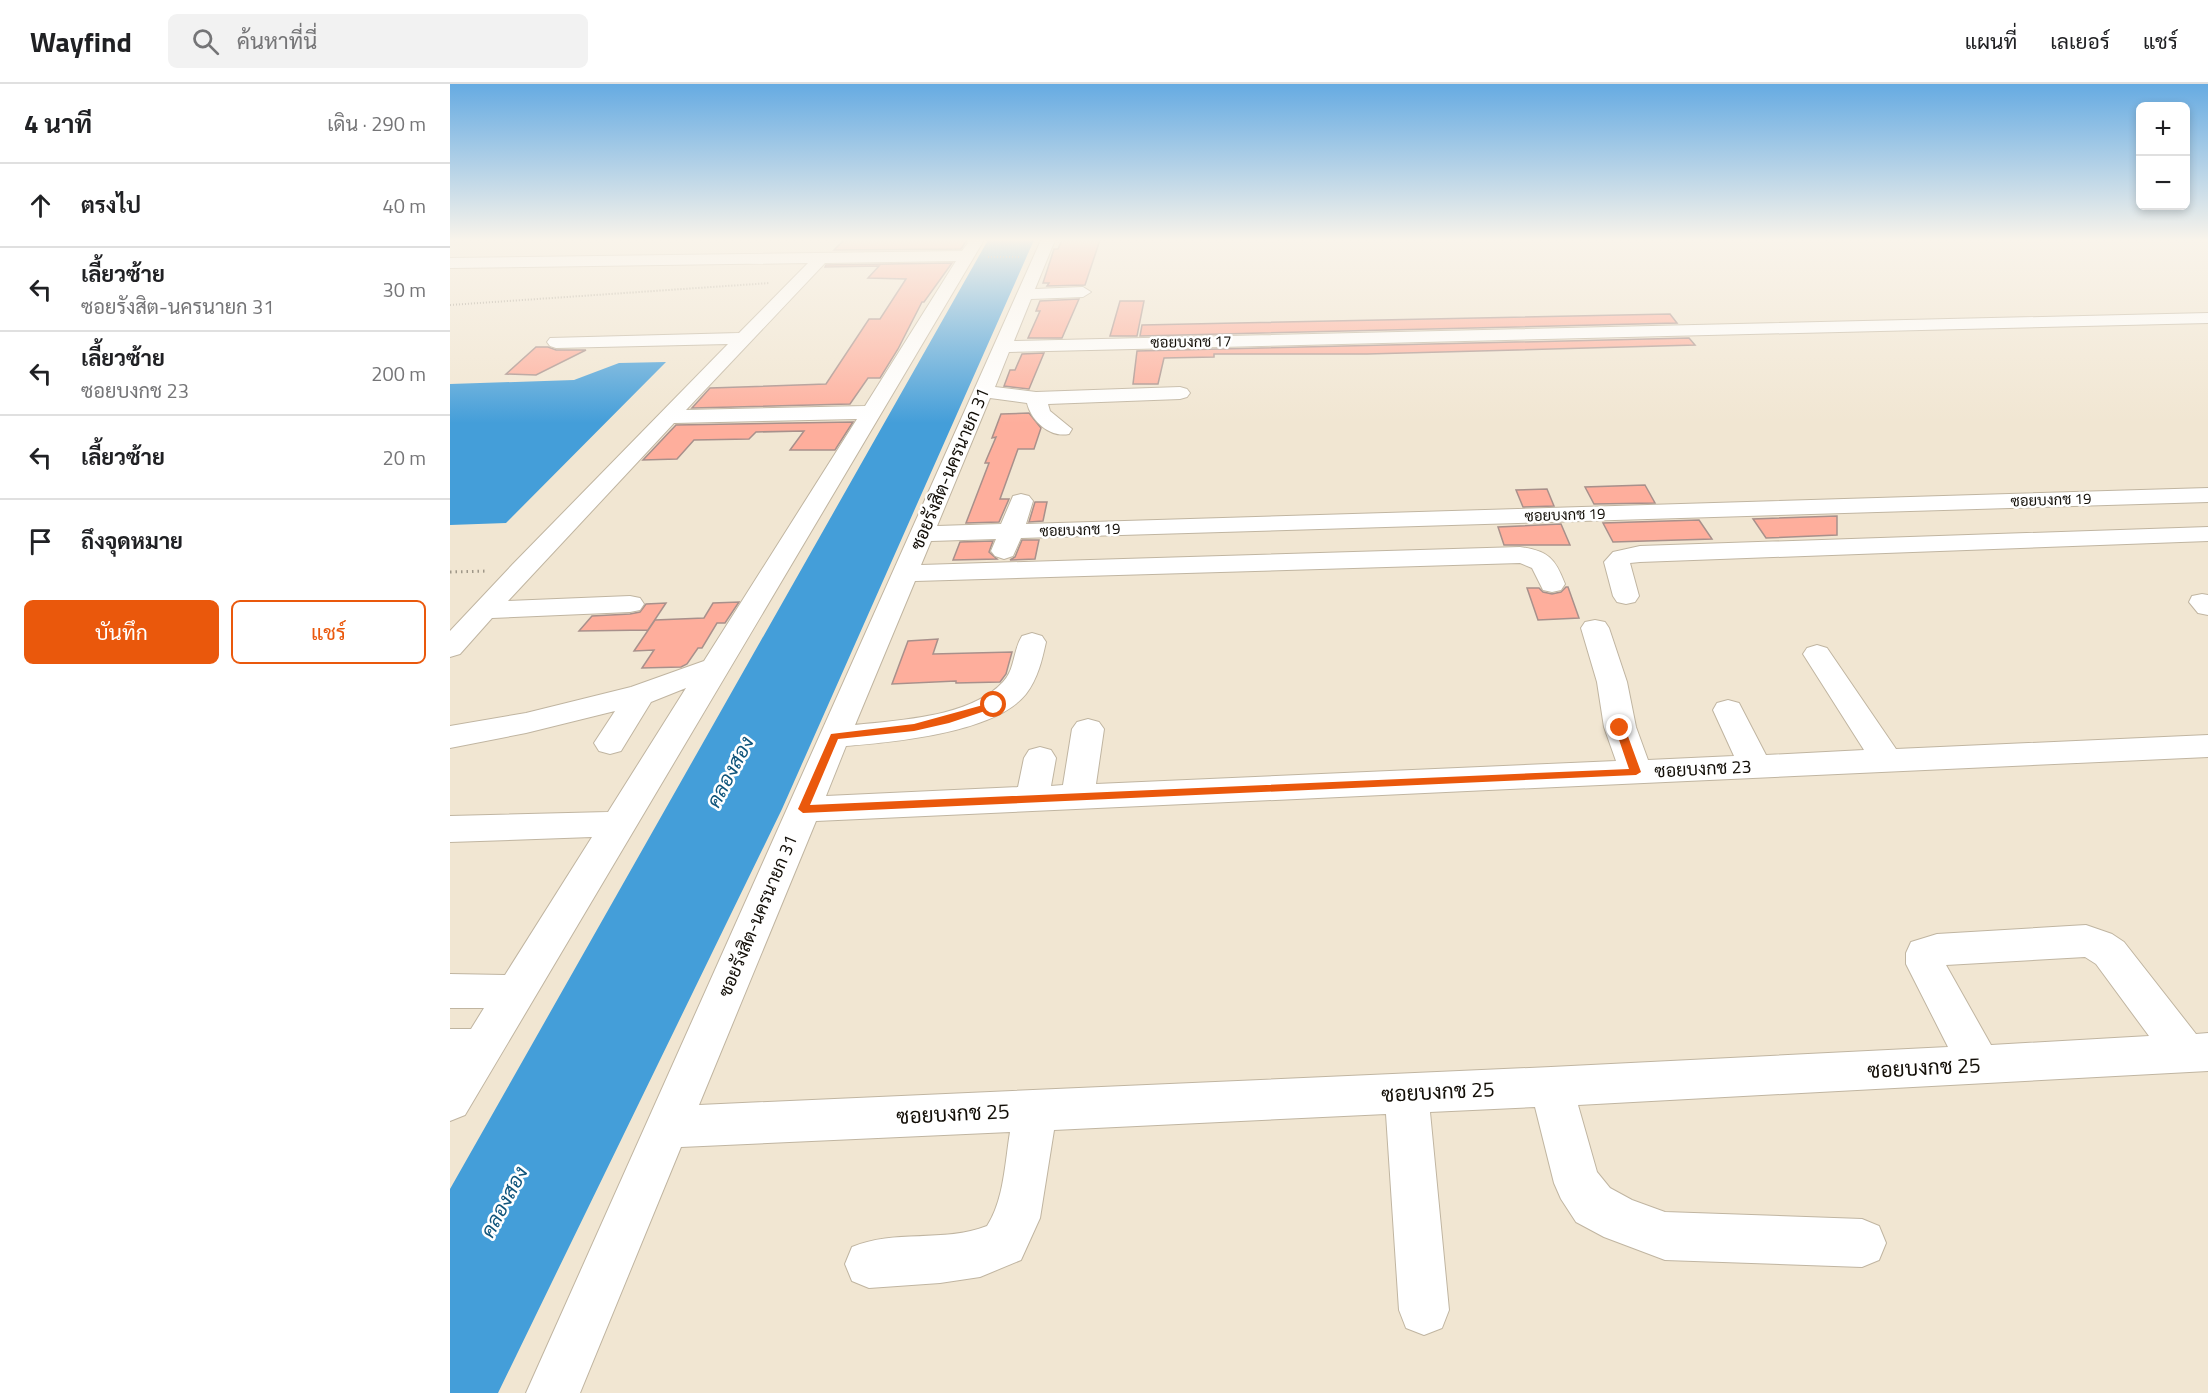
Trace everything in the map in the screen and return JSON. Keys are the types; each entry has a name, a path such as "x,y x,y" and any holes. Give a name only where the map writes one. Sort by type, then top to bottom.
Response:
{"street":[{"path":"450,648 779,301"},
{"path":"451,1098 466,1048 516,992 873,412 945,301"},
{"name":"ซอยรังสิต-นครนายก 31","path":"553,1393 1022,301"},
{"name":"ซอยบงกช 17","path":"1003,347 2208,318"},
{"path":"556,342 743,338"},
{"path":"984,391 1036,398 1098,398 1180,393"},
{"path":"1036,398 1040,414 1061,429"},
{"path":"668,417 873,412"},
{"path":"707,416 729,430"},
{"name":"ซอยบงกช 19","path":"923,534 2208,495"},
{"path":"1000,560 1012,532 1021,501"},
{"path":"1626,596 1617,562 1622,557 1640,554 2208,534"},
{"path":"906,573 1520,555 1537,557 1544,565 1552,584"},
{"path":"484,610 630,604"},
{"path":"1595,628 1612,682 1620,728 1636,772"},
{"path":"835,736 914,728 994,705 1009,694 1020,681 1032,642"},
{"path":"1817,654 1887,761"},
{"path":"450,737 526,723 640,695 715,667"},
{"path":"610,743 640,695"},
{"path":"1728,710 1755,766"},
{"path":"1078,797 1088,729"},
{"name":"ซอยบงกช 23","path":"803,809 2208,746"},
{"path":"1032,799 1040,758"},
{"path":"450,829 619,824"},
{"path":"1980,1065 1925,964 1925,953 1937,950 2086,941 2098,945 2110,953 2197,1053"},
{"path":"450,991 516,992"},
{"name":"ซอยบงกช 25","path":"669,1127 1551,1087 2197,1053"},
{"path":"1551,1087 1577,1183 1593,1205 1621,1220 1665,1236 1862,1243"},
{"path":"1406,1093 1424,1310"},
{"path":"869,1264 982,1254 1003,1244 1016,1223 1035,1110"}],"path":[{"path":"450,305 507,301"}],"water":[{"name":"คลองสอง","path":"953,301 1007,301 782,809 498,1393 450,1393 450,1189"},
{"path":"666,362 506,523 450,525 450,384 574,380 619,363"}],"building":[{"path":"892,301 925,301 922,302 880,378 868,378 850,404 692,408 710,388 826,384 869,319 880,319"},
{"path":"1040,301 1078,301 1062,338 1028,338 1040,311 1036,311"},
{"path":"1120,301 1144,301 1137,336 1110,336"},
{"path":"1670,314 1677,323 1140,336 1142,325"},
{"path":"1689,338 1695,345 1367,354 1214,354 1214,357 1164,358 1158,384 1133,384 1137,351"},
{"path":"536,347 586,350 536,375 506,374"},
{"path":"1044,353 1029,389 1004,386 1010,370 1015,370 1022,354"},
{"path":"1029,413 1041,428 1034,449 1018,449 1000,499 1009,499 999,522 966,523 989,463 985,463 996,437 992,438 1001,414"},
{"path":"853,422 835,450 790,450 804,431 756,432 749,439 694,440 677,459 643,460 676,425"},
{"path":"1645,485 1655,503 1594,504 1585,487"},
{"path":"1547,489 1554,506 1523,507 1516,490"},
{"path":"1035,502 1047,502 1043,521 1029,522"},
{"path":"1837,516 1837,535 1766,538 1753,519"},
{"path":"1699,520 1712,539 1613,542 1603,523"},
{"path":"1561,524 1570,545 1504,545 1498,527"},
{"path":"1022,540 1039,540 1035,559 1010,560 1015,557"},
{"path":"993,541 989,552 997,559 953,560 960,542"},
{"path":"1568,587 1579,618 1538,620 1527,588 1539,588 1543,592 1552,594 1561,592"},
{"path":"739,602 725,623 717,623 702,648 698,648 687,664 681,667 642,668 654,650 634,651 655,620 704,618 713,603"},
{"path":"666,603 648,630 579,631 592,616 630,614 640,612 646,604"},
{"path":"938,639 933,654 1012,652 1006,674 1000,682 956,683 956,681 892,684 908,641"}],"route":[{"path":"994,705 914,728 835,736 803,809 1636,772 1620,728"}]}
